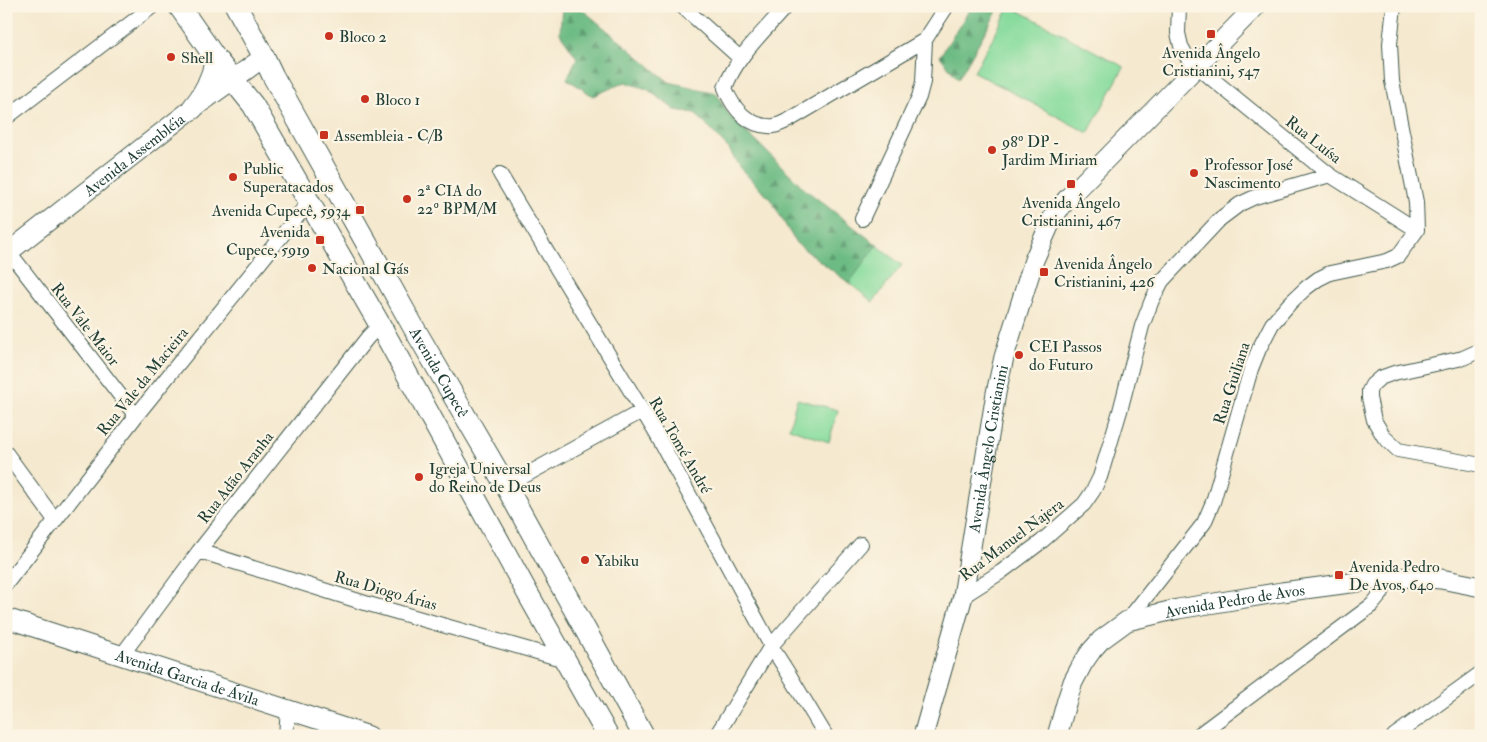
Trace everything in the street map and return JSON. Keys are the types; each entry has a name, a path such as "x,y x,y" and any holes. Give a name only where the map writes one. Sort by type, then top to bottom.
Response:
{"main road":[{"name":"Avenida Cupecê","path":"179,6 216,59 253,105 380,325 608,736"},
{"name":"Avenida Cupecê","path":"236,6 388,282 506,486 644,736"},
{"path":"192,109 206,91 216,59"}],"street":[{"path":"6,118 153,6"},
{"path":"682,6 740,58"},
{"path":"786,6 740,58 725,88 730,102 739,113 751,121 764,125 775,126 789,120 925,40 947,6"},
{"name":"Rua Luísa","path":"1179,6 1178,34 1186,57 1330,175 1417,230"},
{"name":"Avenida Ângelo Cristianini","path":"923,736 963,596 1002,366 1034,260 1053,217 1067,199 1256,6"},
{"path":"1394,6 1390,44 1392,81 1416,202 1417,230"},
{"path":"862,219 919,97 923,82 925,40"},
{"name":"Avenida Assembléia","path":"8,253 192,109 264,57"},
{"name":"Rua Tomé André","path":"500,174 642,410 771,646 826,736"},
{"name":"Rua Manuel Najera","path":"963,596 1001,572 1041,542 1084,504 1093,491 1100,477 1120,411 1142,326 1162,281 1220,219 1240,204 1255,197 1330,175"},
{"name":"Rua Vale da Macieira","path":"6,584 136,416 309,202"},
{"name":"Rua Guiliana","path":"1127,621 1204,523 1213,502 1258,350 1272,324 1290,303 1318,279 1330,274 1387,261 1398,256 1417,230"},
{"name":"Rua Vale Maior","path":"8,253 136,416"},
{"name":"Rua Adão Aranha","path":"122,655 199,551 368,337 380,325"},
{"path":"1481,350 1463,358 1394,373 1380,378 1372,385 1369,391 1374,420 1384,437 1398,450 1481,464"},
{"path":"506,486 642,410"},
{"path":"6,453 55,520"},
{"path":"716,736 771,646 861,544"},
{"name":"Rua Diogo Árias","path":"199,551 365,603 565,660"},
{"name":"Avenida Pedro de Avos","path":"1057,736 1073,682 1083,663 1101,640 1127,621 1178,609 1282,592 1388,578 1418,577 1441,579 1481,587"},
{"path":"1198,736 1372,605 1381,594 1388,578"},
{"name":"Avenida Garcia de Ávila","path":"6,618 369,736"},
{"path":"1394,736 1481,673"},
{"path":"286,736 288,709"}],"green space":[{"path":"562,6 578,6 669,82 716,93 729,115 806,190 877,245 849,283 796,243 771,200 739,167 729,149 695,113 675,110 647,89 625,82 593,96 567,79 577,58 560,33"},
{"path":"972,6 1000,6 958,79 940,56"},
{"path":"1010,6 1124,67 1088,133 974,72"},
{"path":"877,245 902,265 873,302 849,283"},
{"path":"797,399 838,410 829,442 789,428"}],"place":[{"name":"Avenida Ângelo Cristianini, 547","path":"1211,34"},
{"name":"Bloco 2","path":"329,36"},
{"name":"Shell","path":"171,57"},
{"name":"Bloco 1","path":"365,99"},
{"name":"Assembleia - C/B","path":"324,135"},
{"name":"98º DP - Jardim Miriam","path":"992,150"},
{"name":"Professor José Nascimento","path":"1194,173"},
{"name":"Public Superatacados","path":"233,177"},
{"name":"Avenida Ângelo Cristianini, 467","path":"1071,184"},
{"name":"2ª CIA do 22º BPM/M","path":"407,199"},
{"name":"Avenida Cupecê, 5934","path":"360,210"},
{"name":"Avenida Cupece, 5919","path":"320,240"},
{"name":"Nacional Gás","path":"312,268"},
{"name":"Avenida Ângelo Cristianini, 426","path":"1044,272"},
{"name":"CEI Passos do Futuro","path":"1019,355"},
{"name":"Igreja Universal do Reino de Deus","path":"419,477"},
{"name":"Yabiku","path":"585,560"},
{"name":"Avenida Pedro De Avos, 640","path":"1339,575"}]}
